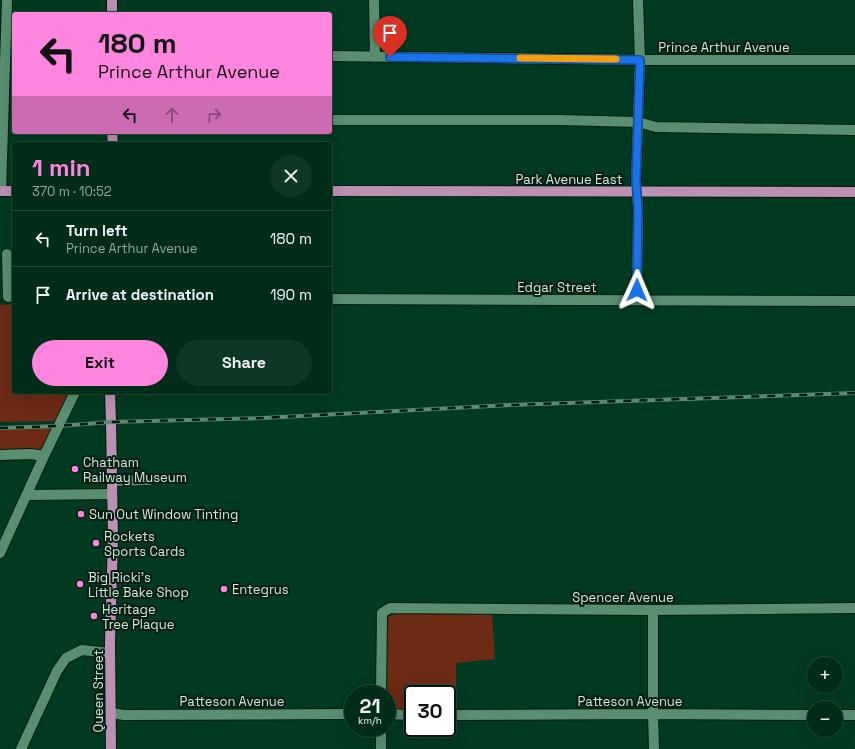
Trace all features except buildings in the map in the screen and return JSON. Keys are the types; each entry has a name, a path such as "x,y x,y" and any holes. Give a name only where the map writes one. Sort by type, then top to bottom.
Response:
{"main road":[{"path":"112,0 112,12"},
{"path":"1,191 12,193"},
{"name":"Park Avenue East","path":"332,191 855,192"},
{"name":"Queen Street","path":"110,394 113,538 110,652 111,749"}],"street":[{"path":"1,191 7,0"},
{"path":"374,0 374,57"},
{"path":"636,300 638,209 636,180 640,60 638,0"},
{"name":"Prince Arthur Avenue","path":"332,56 640,60 855,60"},
{"path":"332,120 559,120 638,122 656,127 855,130"},
{"path":"7,254 7,297"},
{"name":"Edgar Street","path":"332,299 855,301"},
{"path":"0,553 74,394"},
{"path":"0,455 31,454 44,456"},
{"path":"112,481 149,480"},
{"path":"27,495 112,494"},
{"name":"Spencer Avenue","path":"381,685 382,613 390,608 653,610 855,608"},
{"path":"653,610 654,749"},
{"path":"21,749 58,671 66,658 82,650 110,652"},
{"name":"Patteson Avenue","path":"111,713 344,714"},
{"name":"Patteson Avenue","path":"456,715 807,715"},
{"path":"843,715 855,715"},
{"path":"381,737 381,749"}],"shaded area":[{"path":"12,304 12,394 67,394 55,421 0,422 0,305"},
{"path":"52,428 42,448 37,453 0,456 0,430"},
{"path":"394,614 492,614 495,659 456,663 456,685 404,685 404,709 396,709 396,685 386,685 385,622 388,617"}],"railway":[{"path":"0,428 111,422 263,418 510,405 855,393"}],"slow traffic":[{"path":"520,58 616,59"}],"place":[{"name":"Chatham Railway Museum","path":"75,469"},
{"name":"Sun Out Window Tinting","path":"81,514"},
{"name":"Rockets Sports Cards","path":"96,543"},
{"name":"Big Ricki's Little Bake Shop","path":"80,584"},
{"name":"Entegrus","path":"224,589"},
{"name":"Heritage Tree Plaque","path":"94,616"}],"route":[{"path":"390,57 640,60 636,180 638,209 637,290"}]}
